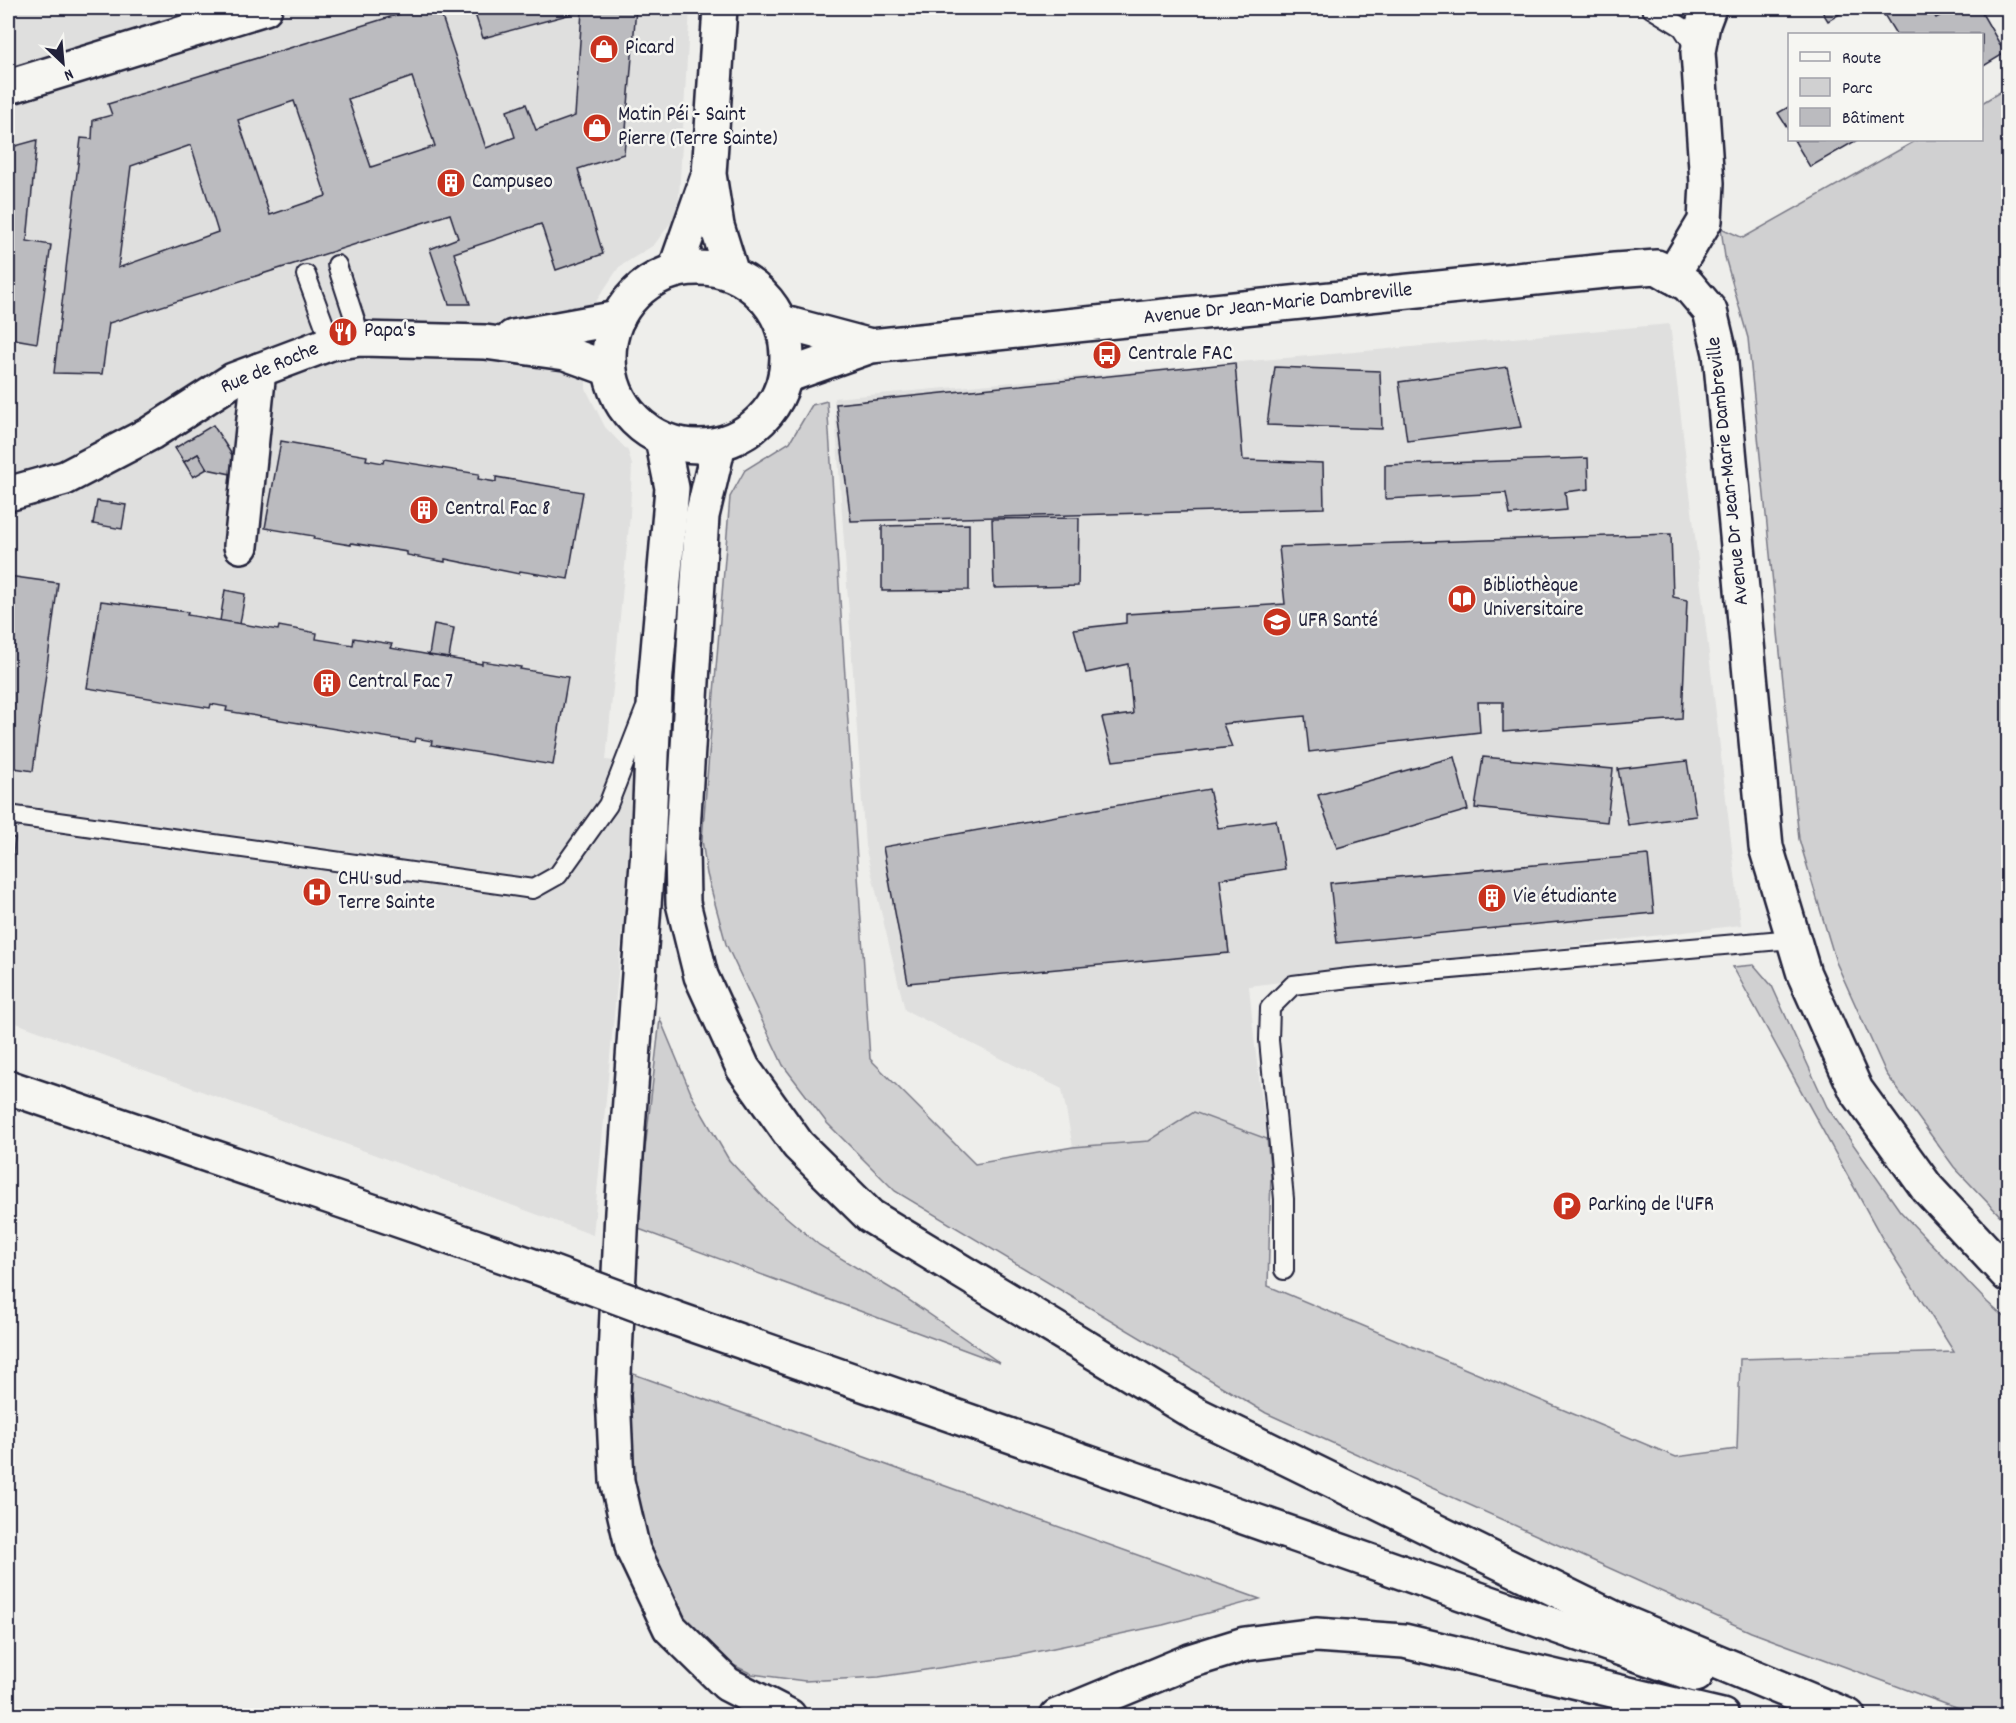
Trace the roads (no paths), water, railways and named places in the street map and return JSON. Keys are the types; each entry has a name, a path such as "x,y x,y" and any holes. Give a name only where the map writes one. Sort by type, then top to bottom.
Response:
{"main road":[{"path":"8,87 261,8"},
{"path":"720,8 709,174 717,226 732,274"},
{"path":"1672,276 1705,221 1707,183 1698,52 1703,24 1709,8"},
{"path":"675,270 709,174"},
{"name":"Avenue Dr Jean-Marie Dambreville","path":"786,376 871,346 1615,270 1657,267 1688,285 1710,311 1720,353 1766,847 1804,974 1856,1090 1927,1188 2008,1275"},
{"path":"704,268 732,274 752,285 769,302 781,322 787,349 786,376 777,399 762,419 742,435 719,444 681,445 662,439 637,423 618,398 609,369 609,342 618,318 632,296 652,280 675,270 704,268"},
{"name":"Rue de Roche","path":"485,342 618,318"},
{"name":"Avenue Dr Jean-Marie Dambreville","path":"781,322 871,346"},
{"name":"Rue de Roche","path":"8,494 65,478 151,433 233,380 346,341 485,342 565,353 609,369"},
{"path":"241,546 259,370"},
{"path":"662,439 672,488 655,685 648,849 622,1212 613,1395 617,1481 633,1550 670,1628 727,1684 789,1716"},
{"path":"719,444 702,516 682,847 683,903 701,976 743,1068 798,1145 870,1216 1196,1414 1620,1621 1848,1716"},
{"path":"8,1087 542,1269 674,1318 1814,1716"},
{"path":"1057,1716 1190,1661 1245,1644 1316,1635 1404,1641 1722,1716"}],"lane":[{"path":"1651,8 1682,27 1698,52"},
{"path":"337,266 346,341"},
{"path":"306,275 346,341"},
{"path":"8,815 533,889 558,875 608,805 655,685"},
{"path":"1284,1270 1284,1199 1269,1040 1270,1008 1293,985 1349,978 1793,939"}],"place":[{"name":"Picard","path":"604,49"},
{"name":"Matin Péi - Saint Pierre (Terre Sainte)","path":"597,128"},
{"name":"Campuseo","path":"451,183"},
{"name":"Papa's","path":"343,332"},
{"name":"Centrale FAC","path":"1107,355"},
{"name":"Central Fac 8","path":"424,510"},
{"name":"Bibliothèque Universitaire","path":"1462,599"},
{"name":"UFR Santé","path":"1277,622"},
{"name":"Central Fac 7","path":"327,683"},
{"name":"CHU sud Terre Sainte","path":"317,892"},
{"name":"Vie étudiante","path":"1492,898"},
{"name":"Parking de l'UFR","path":"1567,1206"}]}
